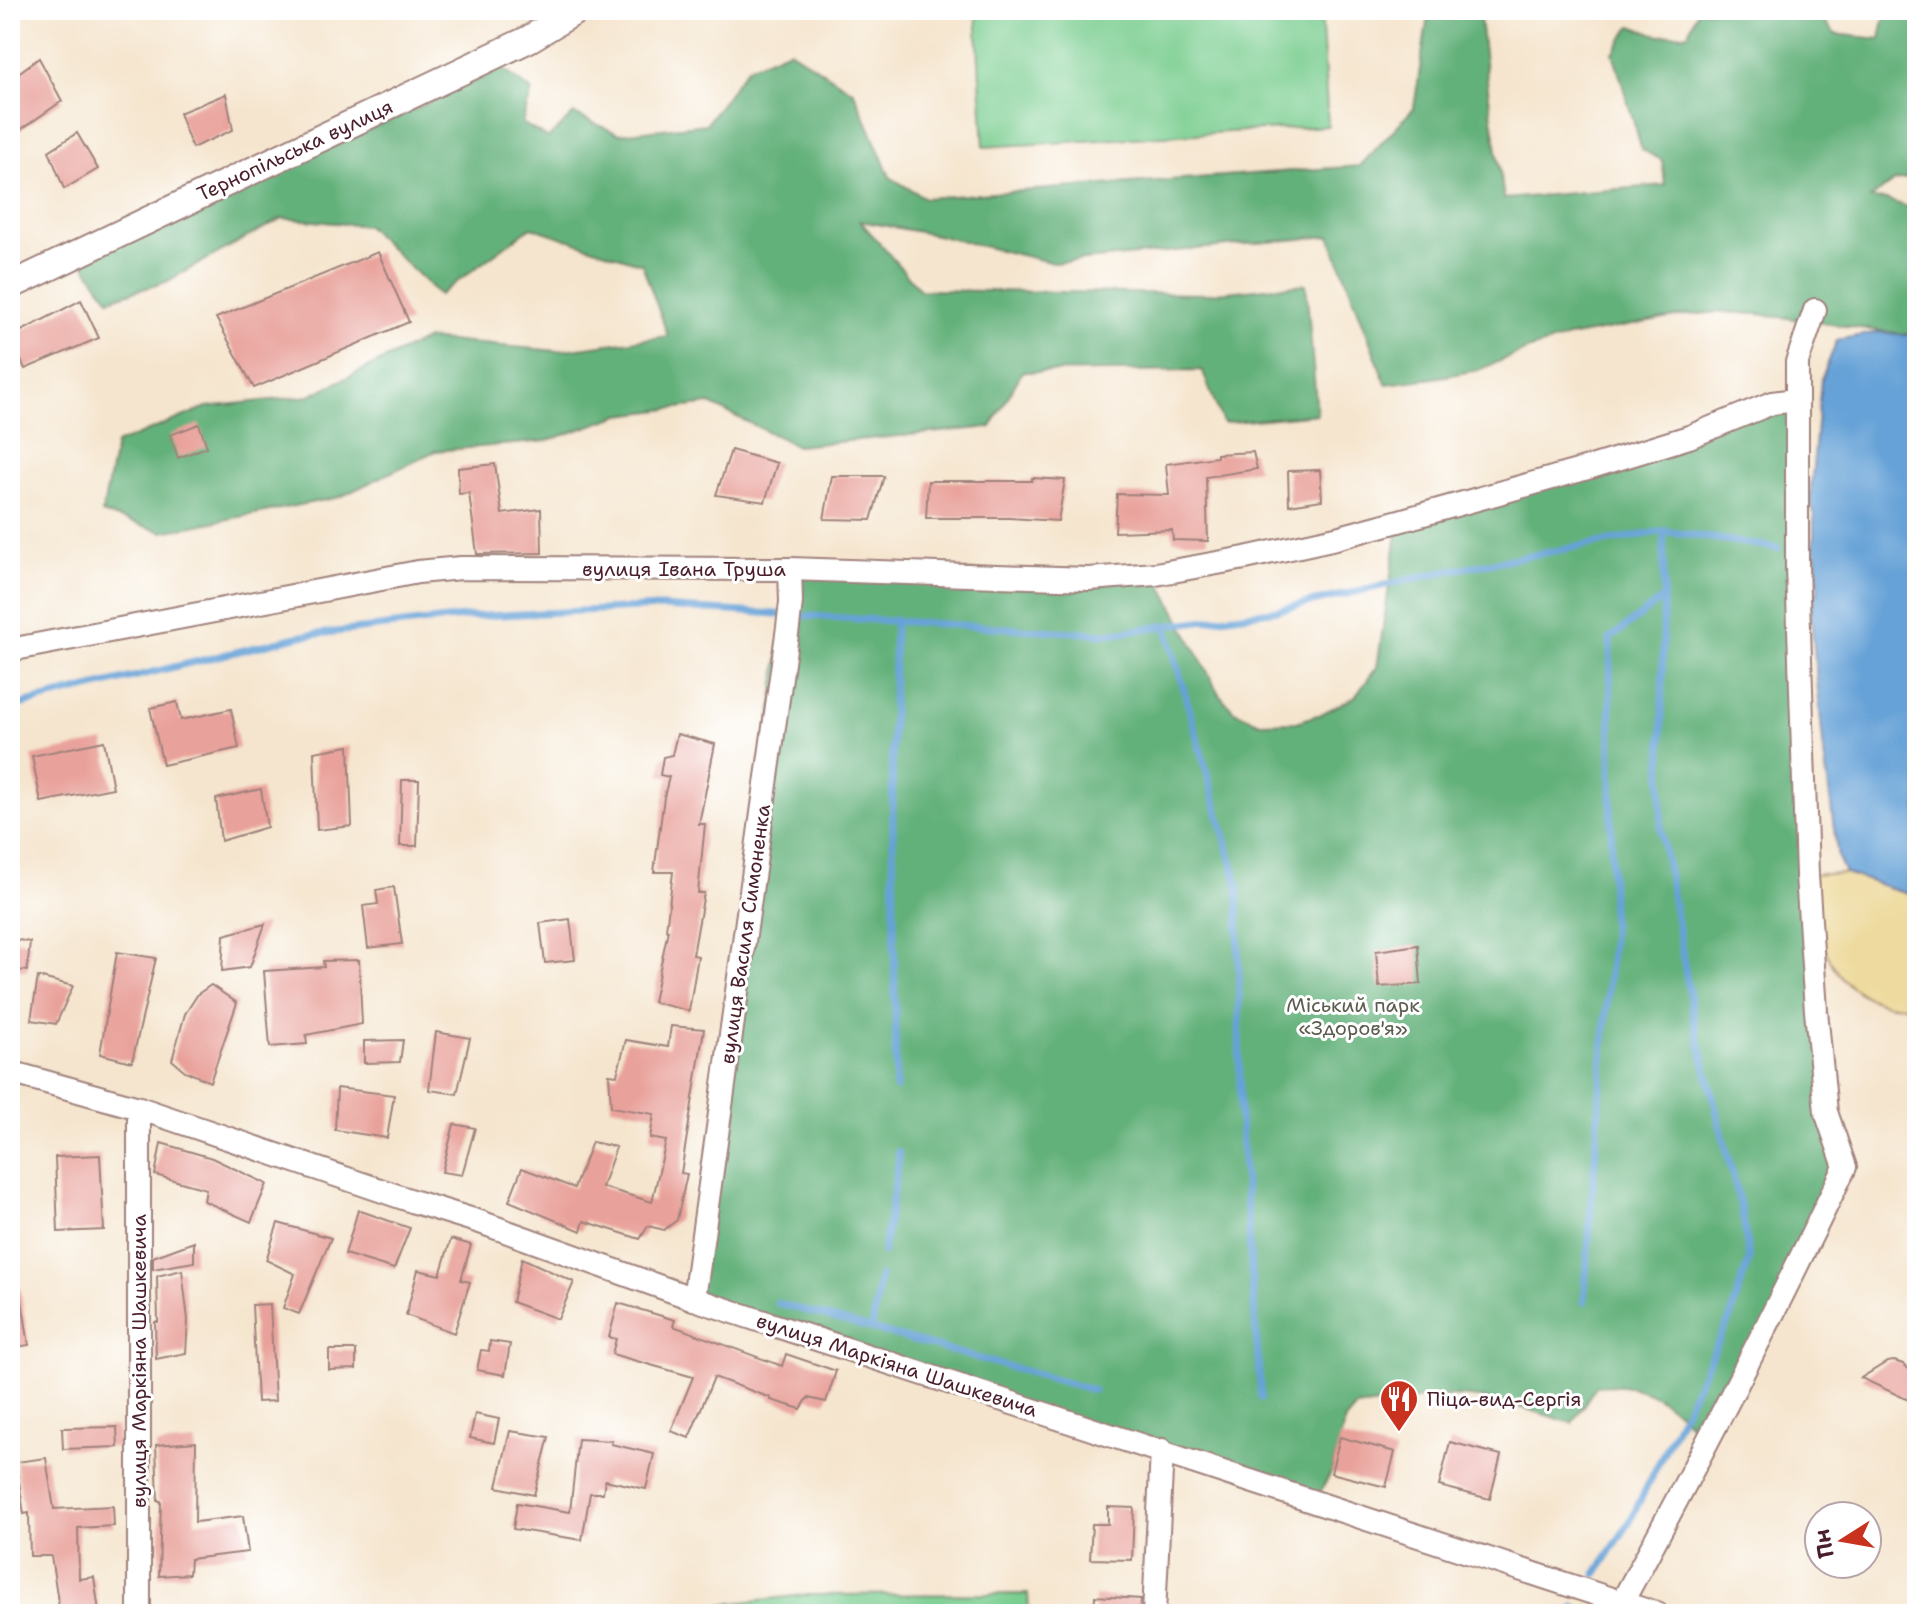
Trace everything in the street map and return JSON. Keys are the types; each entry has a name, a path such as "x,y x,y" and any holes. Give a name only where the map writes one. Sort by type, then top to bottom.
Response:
{"street":[{"name":"Тернопільська вулиця","path":"10,286 529,39 577,10"},
{"path":"1622,1602 1770,1323 1845,1167 1826,1112 1807,875 1797,566 1796,400 1797,362 1815,310"},
{"name":"вулиця Івана Труша","path":"10,650 418,572 461,568 790,569 1089,579 1156,574 1275,552 1360,531 1588,468 1689,437 1772,403 1796,400"},
{"name":"вулиця Василя Симоненка","path":"694,1299 788,627 790,569"},
{"name":"вулиця Маркіяна Шашкевича","path":"10,1072 139,1108 480,1222 694,1299 1657,1614"},
{"name":"вулиця Маркіяна Шашкевича","path":"139,1108 139,1614"},
{"path":"1154,1614 1162,1450"}],"green space":[{"path":"976,10 1321,10 1328,126 984,147"},
{"path":"1429,10 1479,10 1504,199 1665,185 1662,160 1642,150 1613,53 1631,26 1658,35 1688,34 1698,10 1819,10 1822,19 1835,34 1880,39 1886,10 1917,10 1917,177 1894,181 1870,199 1887,200 1917,210 1917,336 1758,314 1722,312 1686,315 1568,337 1478,370 1386,384 1330,236 1054,263 860,221 920,290 1206,294 1306,284 1317,414 1223,423 1202,370 1022,372 991,427 797,446 710,404 620,415 547,441 435,451 340,497 163,532 102,513 116,444 207,407 309,396 427,339 557,351 668,336 642,264 531,227 439,295 367,226 282,218 166,282 109,299 81,260 503,69 532,91 522,123 548,138 574,114 619,134 706,124 747,68 789,50 854,92 890,177 925,198 1360,166 1414,108"},
{"name":"Міський парк «Здоров'я»","path":"1796,400 1809,899 1845,1167 1708,1443 1660,1399 1632,1387 1615,1385 1596,1386 1572,1423 1471,1397 1431,1397 1356,1407 1345,1420 1331,1473 1315,1501 694,1299 790,569 1156,574 1219,694 1234,711 1260,723 1296,722 1355,697 1377,667 1399,521"},
{"path":"1028,1594 1029,1614 639,1614 804,1595"}],"sand":[{"path":"1845,873 1917,897 1917,1003 1893,1005 1869,998 1840,976 1831,962 1818,928 1807,875"}],"water":[{"path":"1879,332 1917,336 1917,897 1845,873 1838,858 1824,754 1809,596 1818,592 1816,557 1807,553 1807,547 1814,545 1814,514 1810,499 1821,381 1837,340"}],"building":[{"path":"39,58 62,101 10,137 10,79"},
{"path":"226,94 233,130 192,148 179,113"},
{"path":"77,133 98,169 64,189 49,151"},
{"path":"378,252 409,322 254,388 216,318"},
{"path":"81,300 99,338 25,369 10,337"},
{"path":"199,424 207,447 178,458 170,435"},
{"path":"731,450 777,463 765,502 716,495"},
{"path":"1253,452 1257,469 1206,477 1208,541 1173,540 1172,530 1115,532 1117,494 1169,495 1166,464 1217,457 1217,454"},
{"path":"495,464 502,514 541,509 542,553 477,554 469,493 459,494 458,468"},
{"path":"1320,470 1322,500 1289,505 1288,471"},
{"path":"832,476 884,476 871,520 824,519"},
{"path":"1032,478 1065,480 1058,521 926,518 928,481 1032,481"},
{"path":"177,702 181,720 231,709 239,748 163,765 150,708"},
{"path":"677,734 715,744 699,824 705,824 698,893 704,893 693,955 698,956 689,1011 653,1002 668,930 673,872 654,872 669,777 660,775 663,757 672,755"},
{"path":"104,741 113,788 41,802 32,756"},
{"path":"349,746 352,826 317,830 314,752"},
{"path":"402,780 419,780 417,846 400,846"},
{"path":"261,789 267,827 221,841 216,799"},
{"path":"394,887 402,944 368,948 363,906 378,904 376,890"},
{"path":"570,919 575,960 545,963 540,923"},
{"path":"265,924 250,967 222,971 224,935"},
{"path":"13,939 30,942 27,971 10,969"},
{"path":"1418,945 1421,984 1379,987 1376,951"},
{"path":"117,952 156,958 132,1062 100,1054"},
{"path":"359,960 362,1024 306,1035 307,1044 270,1047 264,971 324,967 323,961"},
{"path":"38,977 73,986 56,1024 31,1020"},
{"path":"211,985 237,1003 210,1082 185,1071 172,1060 185,1014 198,994"},
{"path":"671,1026 704,1029 681,1173 687,1174 677,1220 664,1230 648,1226 640,1239 584,1221 581,1231 509,1201 522,1168 574,1188 592,1142 616,1147 602,1187 652,1202 666,1141 650,1138 654,1114 611,1107 609,1074 617,1075 626,1040 668,1047"},
{"path":"436,1032 470,1038 457,1094 429,1090"},
{"path":"403,1040 400,1062 364,1063 364,1041"},
{"path":"337,1088 394,1095 387,1138 335,1130"},
{"path":"454,1124 475,1128 462,1175 442,1172"},
{"path":"161,1143 212,1158 267,1184 251,1222 204,1201 206,1189 155,1175"},
{"path":"100,1155 104,1230 58,1232 55,1157"},
{"path":"358,1210 410,1228 394,1269 345,1254"},
{"path":"278,1223 331,1238 299,1314 283,1308 295,1274 266,1260"},
{"path":"451,1239 471,1245 461,1280 470,1282 454,1333 406,1315 418,1270 440,1275"},
{"path":"194,1242 194,1262 153,1269 153,1257"},
{"path":"522,1258 574,1282 558,1319 512,1302"},
{"path":"182,1270 188,1320 186,1353 156,1359 157,1276"},
{"path":"10,1288 20,1288 29,1345 10,1348"},
{"path":"618,1303 675,1320 673,1326 782,1366 786,1354 836,1371 826,1402 808,1398 801,1409 714,1377 689,1438 671,1431 693,1377 612,1354 616,1339 609,1337"},
{"path":"270,1304 275,1401 257,1402 252,1305"},
{"path":"490,1341 510,1344 505,1375 477,1370 481,1350 489,1351"},
{"path":"329,1350 356,1350 356,1369 329,1370"},
{"path":"1894,1361 1910,1370 1915,1403 1861,1378"},
{"path":"475,1414 499,1419 494,1443 470,1438"},
{"path":"117,1427 118,1447 63,1449 62,1428"},
{"path":"510,1431 549,1437 534,1495 497,1487"},
{"path":"1340,1437 1395,1452 1386,1487 1331,1473"},
{"path":"578,1439 612,1441 611,1444 654,1454 646,1489 605,1480 603,1493 590,1493 582,1540 513,1529 517,1503 570,1512"},
{"path":"196,1442 195,1522 243,1516 248,1552 190,1559 189,1574 159,1576 161,1501 158,1501 156,1445"},
{"path":"1450,1442 1501,1455 1490,1499 1439,1486"},
{"path":"46,1458 54,1509 113,1506 114,1526 78,1528 79,1579 94,1577 99,1611 60,1614 51,1556 30,1556 29,1513 24,1514 16,1462"},
{"path":"1108,1507 1134,1508 1132,1560 1090,1559 1092,1524 1108,1524"},
{"path":"1095,1596 1141,1599 1140,1614 1094,1614"}],"waterway":[{"path":"10,707 301,636 463,617 661,607 1107,634 1278,610 1446,571 1664,531 1778,548"},
{"path":"1596,1574 1629,1523 1730,1318 1749,1259 1742,1212 1694,1021 1661,830 1664,531"},
{"path":"1584,1302 1612,936 1610,639 1663,598"},
{"path":"895,620 892,751 896,1088"},
{"path":"1166,626 1238,884 1240,1118 1261,1398"},
{"path":"883,1253 898,1152"},
{"path":"872,1328 880,1276"},
{"path":"777,1303 1093,1390"},
{"path":"1573,1614 1575,1607"}],"place":[{"name":"Піца-вид-Сергія","path":"1399,1433"}]}
